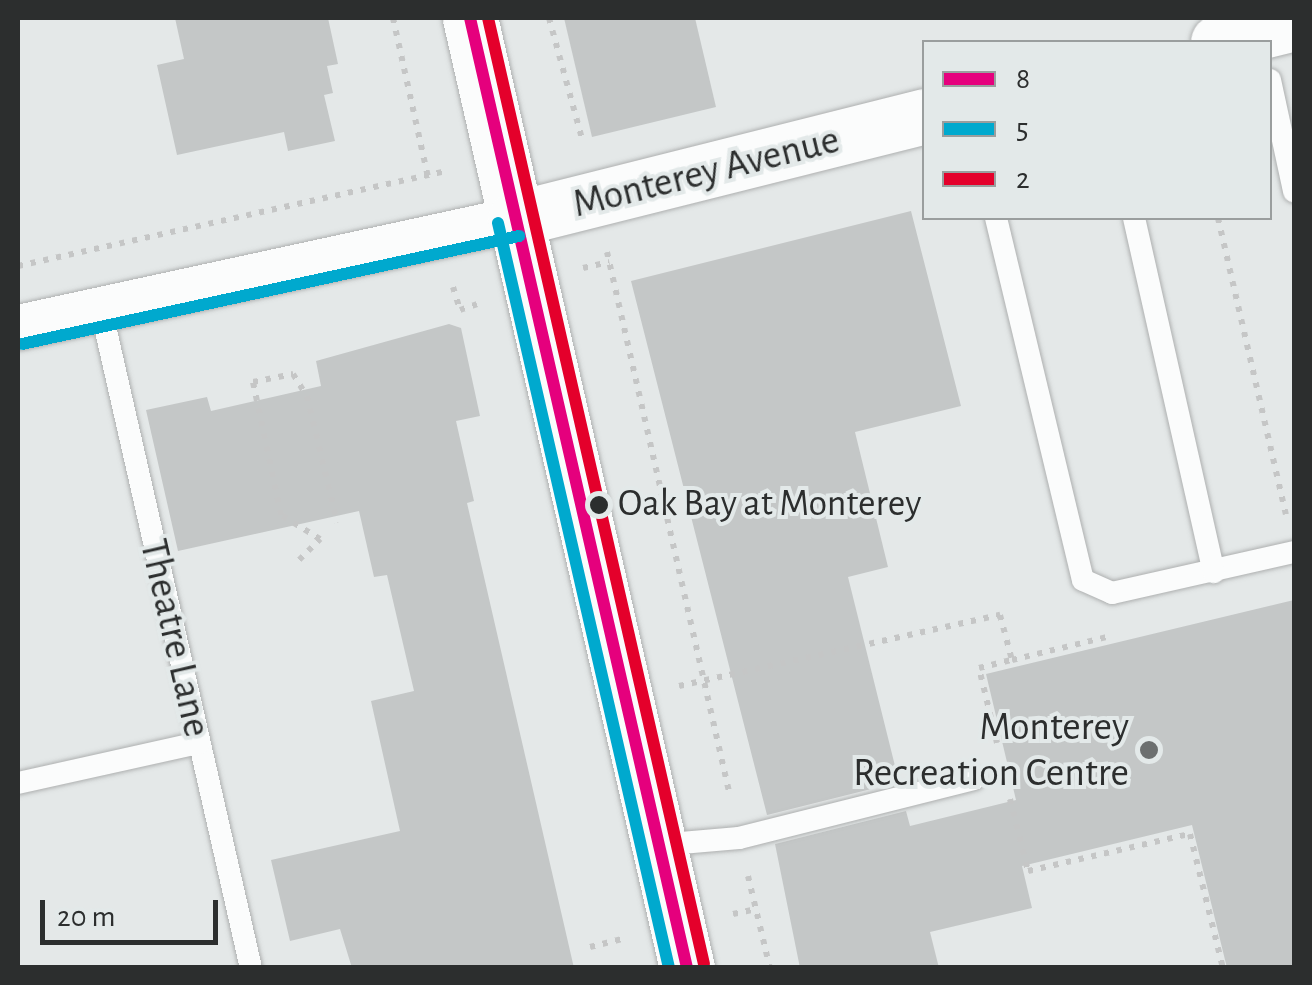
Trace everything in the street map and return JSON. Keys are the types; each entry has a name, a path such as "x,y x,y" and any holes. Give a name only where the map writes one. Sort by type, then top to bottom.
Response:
{"main road":[{"path":"470,18 687,968"},
{"name":"Monterey Avenue","path":"514,219 596,202 922,117"}],"street":[{"name":"Monterey Avenue","path":"18,327 514,219"}],"lane":[{"path":"1272,96 1294,191"},
{"path":"996,220 1082,580 1112,594 1294,553"},
{"path":"1134,220 1214,572"},
{"name":"Theatre Lane","path":"100,309 251,968"},
{"path":"18,783 198,743"},
{"path":"658,845 739,838 974,779"}],"path":[{"path":"393,18 428,177"},
{"path":"549,18 582,138 770,968"},
{"path":"18,266 428,177 501,152 582,138"},
{"path":"1218,220 1294,553"},
{"path":"299,560 320,539 281,515 253,382 294,374 307,396 336,522"},
{"path":"623,691 704,684 1000,615 1012,660"},
{"path":"1001,760 979,668 1125,633"},
{"path":"1006,779 1028,872 1190,834 1223,968"}],"building":[{"path":"175,18 328,18 338,64 327,66 333,93 324,95 335,141 288,151 284,132 177,155 157,65 184,59"},
{"path":"564,18 695,18 716,107 592,137"},
{"path":"911,211 961,406 855,432 888,567 848,577 899,782 767,815 631,281"},
{"path":"449,324 461,328 480,416 456,421 474,501 467,503 574,968 352,968 340,929 290,941 271,860 400,831 371,701 414,691 387,575 374,577 359,511 178,551 146,410 207,397 211,411 321,386 316,361"},
{"name":"Monterey Recreation Centre","path":"1294,600 1294,968 1227,968 1192,825 1022,866 1032,908 930,932 939,968 800,968 775,844 906,811 910,826 1016,800 986,674"}],"transit line":[{"name":"8","path":"470,18 687,968"},
{"name":"2","path":"488,18 704,964"},
{"name":"5","path":"498,223 669,968"},
{"name":"5","path":"22,344 519,236"}],"place":[{"name":"Oak Bay at Monterey","path":"599,505"},
{"name":"Monterey Recreation Centre","path":"1149,750"}]}
